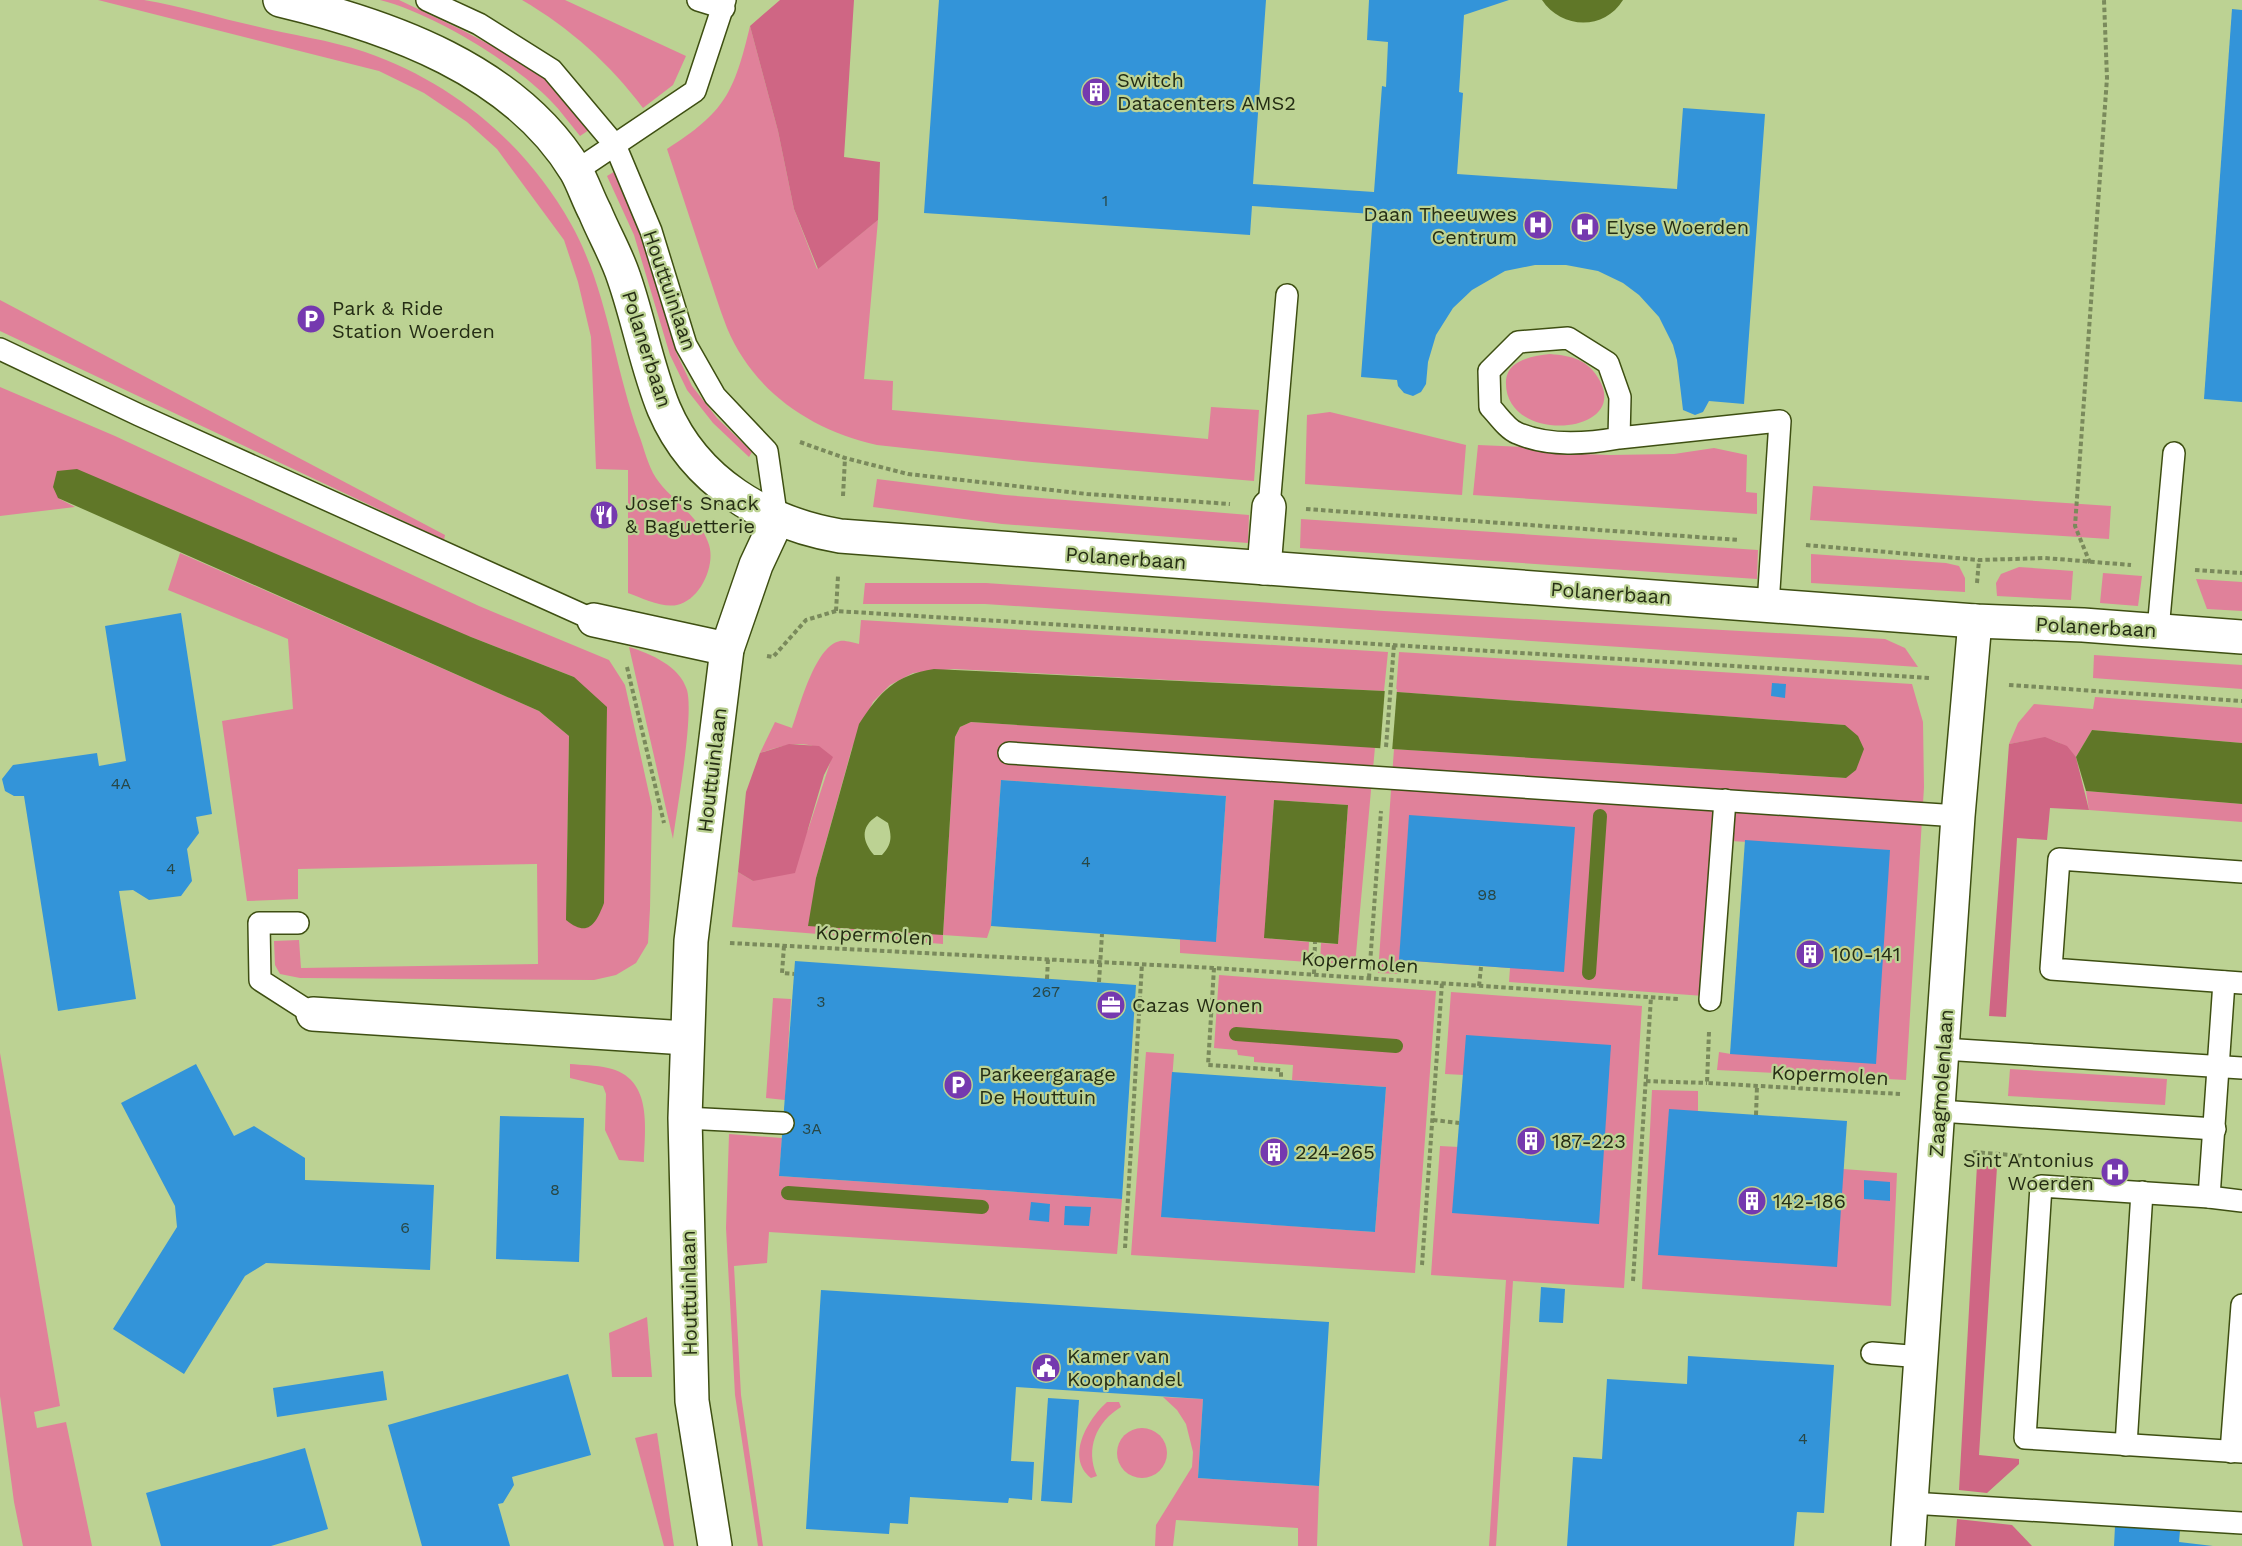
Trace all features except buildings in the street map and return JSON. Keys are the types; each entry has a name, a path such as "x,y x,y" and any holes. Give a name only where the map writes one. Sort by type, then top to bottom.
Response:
{"street":[{"name":"Polanerbaan","path":"280,0 377,27 466,68 505,94 543,130 576,171 624,276 664,409 683,444 705,471 739,499 777,520 840,536 1975,621 2158,630 2242,637"},
{"path":"1264,568 1269,507"},
{"name":"Houttuinlaan","path":"715,1546 692,1401 685,1118 691,941 728,649 756,565 777,520"},
{"name":"Zaagmolenlaan","path":"1908,1546 1958,816 1975,621"},
{"path":"606,622 728,649"},
{"path":"313,1014 686,1038"}],"lane":[{"name":"Houttuinlaan","path":"428,0 479,24 552,70 615,145 651,231 686,345 715,396 767,451 777,520"},
{"path":"576,171 695,91 724,4 698,0"},
{"path":"1269,507 1287,295"},
{"path":"1620,438 1620,397 1608,363 1568,338 1518,342 1489,371 1490,407 1515,433 1557,443 1595,443 1620,438 1780,421 1768,605"},
{"path":"0,349 139,416 606,622"},
{"path":"2158,630 2174,453"},
{"path":"1009,753 1384,768 1725,801 1958,816"},
{"path":"1710,1000 1725,801"},
{"path":"2209,1197 2219,1067 2233,982 2051,969 2059,859 2242,872"},
{"path":"298,923 259,923 260,980 313,1014"},
{"path":"1943,1049 2242,1068"},
{"path":"1939,1104 2215,1129"},
{"path":"685,1118 783,1124"},
{"path":"2242,1201 2041,1186 2025,1438 2236,1452 2242,1305"},
{"path":"2126,1445 2142,1192"},
{"path":"1872,1353 1922,1357"},
{"path":"1911,1503 2242,1522"}],"path":[{"path":"2090,563 2075,526 2107,78 2104,0"},
{"path":"845,458 908,474 1087,494 1979,560 2045,558 2242,573"},
{"path":"728,649 773,657 806,621 836,611 2242,701"},
{"path":"606,622 665,828"},
{"path":"1369,978 1394,645"},
{"path":"1099,982 1102,934"},
{"name":"Kopermolen","path":"691,941 1214,968 1710,1000"},
{"path":"1314,974 1316,942"},
{"path":"784,946 782,973 794,974"},
{"path":"1047,979 1048,959"},
{"path":"1125,1248 1131,1096 1142,964"},
{"path":"1479,986 1480,967"},
{"path":"1214,968 1208,1065 1281,1070 1281,1079"},
{"path":"1422,1265 1442,983"},
{"path":"1633,1281 1651,997"},
{"path":"1707,1083 1710,1000"},
{"name":"Kopermolen","path":"1646,1081 1757,1086 1939,1104"},
{"path":"1756,1115 1757,1086"},
{"path":"1433,1120 1459,1123"}],"shaded area":[{"path":"98,0 144,0 365,52 428,80 484,119 509,142 553,195 571,224 602,301 630,409 651,468 662,486 692,516 708,542 710,560 708,570 705,580 693,596 686,602 671,606 628,593 628,470 596,469 591,337 578,282 564,240 497,149 467,122 424,93 379,71"},
{"path":"380,0 399,0 528,65 559,90 592,128 580,136 550,100 494,55 447,27 401,6"},
{"path":"522,0 565,0 686,56 673,85 643,108 617,76 588,48 557,22"},
{"path":"780,0 854,0 844,157 880,162 878,220 818,269 794,209 778,131 750,26"},
{"path":"1542,0 1623,0 1605,17 1582,22 1560,17"},
{"path":"750,26 778,131 794,209 817,269 878,220 864,379 893,381 892,410 1208,439 1211,407 1259,410 1254,481 1032,462 877,445 830,429 808,418 787,405 769,389 738,351 727,328 667,149 702,124 724,99 732,85"},
{"path":"617,170 642,233 676,352 692,386 717,418 752,452 749,457 713,423 687,390 670,355 634,235 607,176"},
{"path":"0,300 445,535 444,540 0,331"},
{"path":"1550,354 1579,360 1595,374 1600,381 1604,399 1597,413 1582,422 1562,426 1542,423 1523,415 1510,401 1506,380 1511,367 1523,360"},
{"path":"0,387 115,436 479,606 609,660 625,685 652,807 648,943 636,963 616,975 594,980 300,978 280,974 275,965 274,941 299,940 301,968 538,964 537,864 298,869 298,899 247,901 222,721 293,709 288,639 168,590 180,553 539,711 569,736 566,920 574,677 471,637 58,498 75,507 0,516"},
{"path":"1330,412 1466,445 1462,495 1305,484 1307,415"},
{"path":"1478,445 1525,447 1551,453 1610,455 1674,454 1714,448 1747,455 1746,492 1757,493 1757,514 1473,495"},
{"path":"77,469 471,637 574,677 607,707 604,903 594,922 586,928 580,928 566,920 569,736 539,711 58,498 53,487 57,471"},
{"path":"877,479 1005,495 1249,515 1248,543 1002,524 873,507"},
{"path":"1813,486 2111,506 2109,539 1810,520"},
{"path":"1301,519 1758,550 1757,579 1300,548"},
{"path":"1811,554 1946,563 1959,566 1965,578 1965,592 1811,583"},
{"path":"2019,567 2073,571 2071,600 1997,596 1996,583 2001,574"},
{"path":"2103,573 2142,576 2138,606 2100,603"},
{"path":"2196,579 2242,582 2242,611 2207,609"},
{"path":"865,583 986,583 1384,611 1885,639 1905,648 1918,667 985,604 863,604"},
{"path":"861,620 1388,652 1384,691 953,669 913,673 890,685 873,702 852,748 816,878 943,935 943,944 732,927 738,872 753,881 808,830 832,757 815,747 798,744 760,753 775,722 792,728 816,665 831,645 840,641 859,644"},
{"path":"629,647 664,662 678,674 687,690 689,703 687,740 673,839"},
{"path":"1399,652 1912,684 1923,722 1924,787 1906,1080 1717,1070 1719,1052 1731,1054 1889,851 1715,840 1704,996 1509,982 1510,968 1400,960 1399,974 1378,973 1394,749 1846,778 1845,725 1396,692"},
{"path":"2094,655 2242,665 2242,689 2093,678"},
{"path":"934,669 1384,691 1845,725 1858,736 1864,749 1856,770 1846,778 971,722 960,727 955,737 943,935 808,926 816,878 859,724 874,703 890,687 920,672","holes":["877,816 888,823 890,836 888,847 882,855 874,855 867,845 865,829"]},
{"path":"2095,697 2242,708 2242,743 2092,730 2076,757 2061,744 2046,739 2009,744 2018,723 2034,704 2093,709"},
{"path":"971,722 1375,747 1355,965 1320,963 1321,943 1338,944 1348,805 1274,800 1265,938 1309,942 1308,962 1180,953 1180,939 1216,941 1226,796 1001,780 991,926 987,938 943,935 955,737 960,727"},
{"path":"2092,730 2242,743 2242,804 2086,791 2076,757"},
{"path":"2045,737 2067,746 2076,757 2089,810 2050,808 2047,840 2017,838 2006,1017 1989,1016 2009,744"},
{"path":"789,744 819,746 833,757 824,775 795,873 753,881 738,872 746,792 760,753"},
{"path":"2086,791 2242,804 2242,822 2089,810"},
{"path":"1274,800 1348,805 1338,944 1264,938"},
{"path":"1219,975 1436,991 1415,1273 1131,1255 1146,1052 1174,1054 1162,1217 1375,1232 1386,1087 1292,1080 1293,1065 1254,1062 1254,1057 1238,1055 1237,1050 1214,1048"},
{"path":"1451,992 1642,1006 1624,1288 1513,1281 1496,1546 1489,1546 1506,1280 1431,1275 1440,1146 1459,1147 1464,1075 1445,1074"},
{"path":"773,998 791,999 785,1100 766,1098"},
{"path":"0,1053 60,1406 34,1412 37,1428 66,1422 92,1546 23,1546 14,1502 0,1396"},
{"path":"570,1064 608,1068 623,1073 633,1082 639,1093 645,1120 644,1162 619,1160 605,1130 606,1094 603,1086 570,1078"},
{"path":"2010,1069 2167,1079 2165,1105 2008,1096"},
{"path":"1652,1090 1698,1091 1698,1113 1843,1169 1897,1173 1891,1306 1642,1289"},
{"path":"729,1134 782,1138 779,1176 1122,1199 1117,1254 769,1232 767,1263 734,1266 741,1395 763,1546 758,1546 735,1395 726,1228"},
{"path":"1977,1165 1997,1167 1979,1455 2019,1459 2019,1464 1987,1493 1959,1490"},
{"path":"647,1317 652,1377 612,1377 609,1333"},
{"path":"1163,1397 1203,1399 1198,1478 1319,1486 1317,1546 1298,1546 1298,1528 1176,1520 1173,1546 1155,1546 1156,1525 1192,1467 1193,1452 1186,1424 1177,1410"},
{"path":"1107,1402 1119,1402 1121,1407 1105,1420 1095,1437 1092,1456 1097,1476 1091,1478 1083,1469 1080,1460 1082,1439 1093,1418"},
{"path":"1142,1428 1160,1435 1167,1453 1160,1471 1142,1478 1124,1471 1117,1453 1124,1435"},
{"path":"657,1433 674,1546 664,1546 635,1438"},
{"path":"1957,1519 2012,1525 2032,1546 1955,1546"}],"pier":[{"path":"1385,688 1397,689 1392,752 1380,751"}],"waterway":[{"path":"1589,973 1600,816"},
{"path":"1236,1034 1396,1046"},
{"path":"788,1193 982,1207"}],"place":[{"name":"Switch Datacenters AMS2","path":"1096,92"},
{"name":"Daan Theeuwes Centrum","path":"1538,225"},
{"name":"Elyse Woerden","path":"1585,227"},
{"name":"Park & Ride Station Woerden","path":"311,319"},
{"name":"Josef's Snack & Baguetterie","path":"604,515"},
{"name":"100-141","path":"1810,954"},
{"name":"Cazas Wonen","path":"1111,1005"},
{"name":"Parkeergarage De Houttuin","path":"958,1085"},
{"name":"187-223","path":"1531,1141"},
{"name":"224-265","path":"1274,1152"},
{"name":"Sint Antonius Woerden","path":"2115,1172"},
{"name":"142-186","path":"1752,1201"},
{"name":"Kamer van Koophandel","path":"1046,1368"}]}
